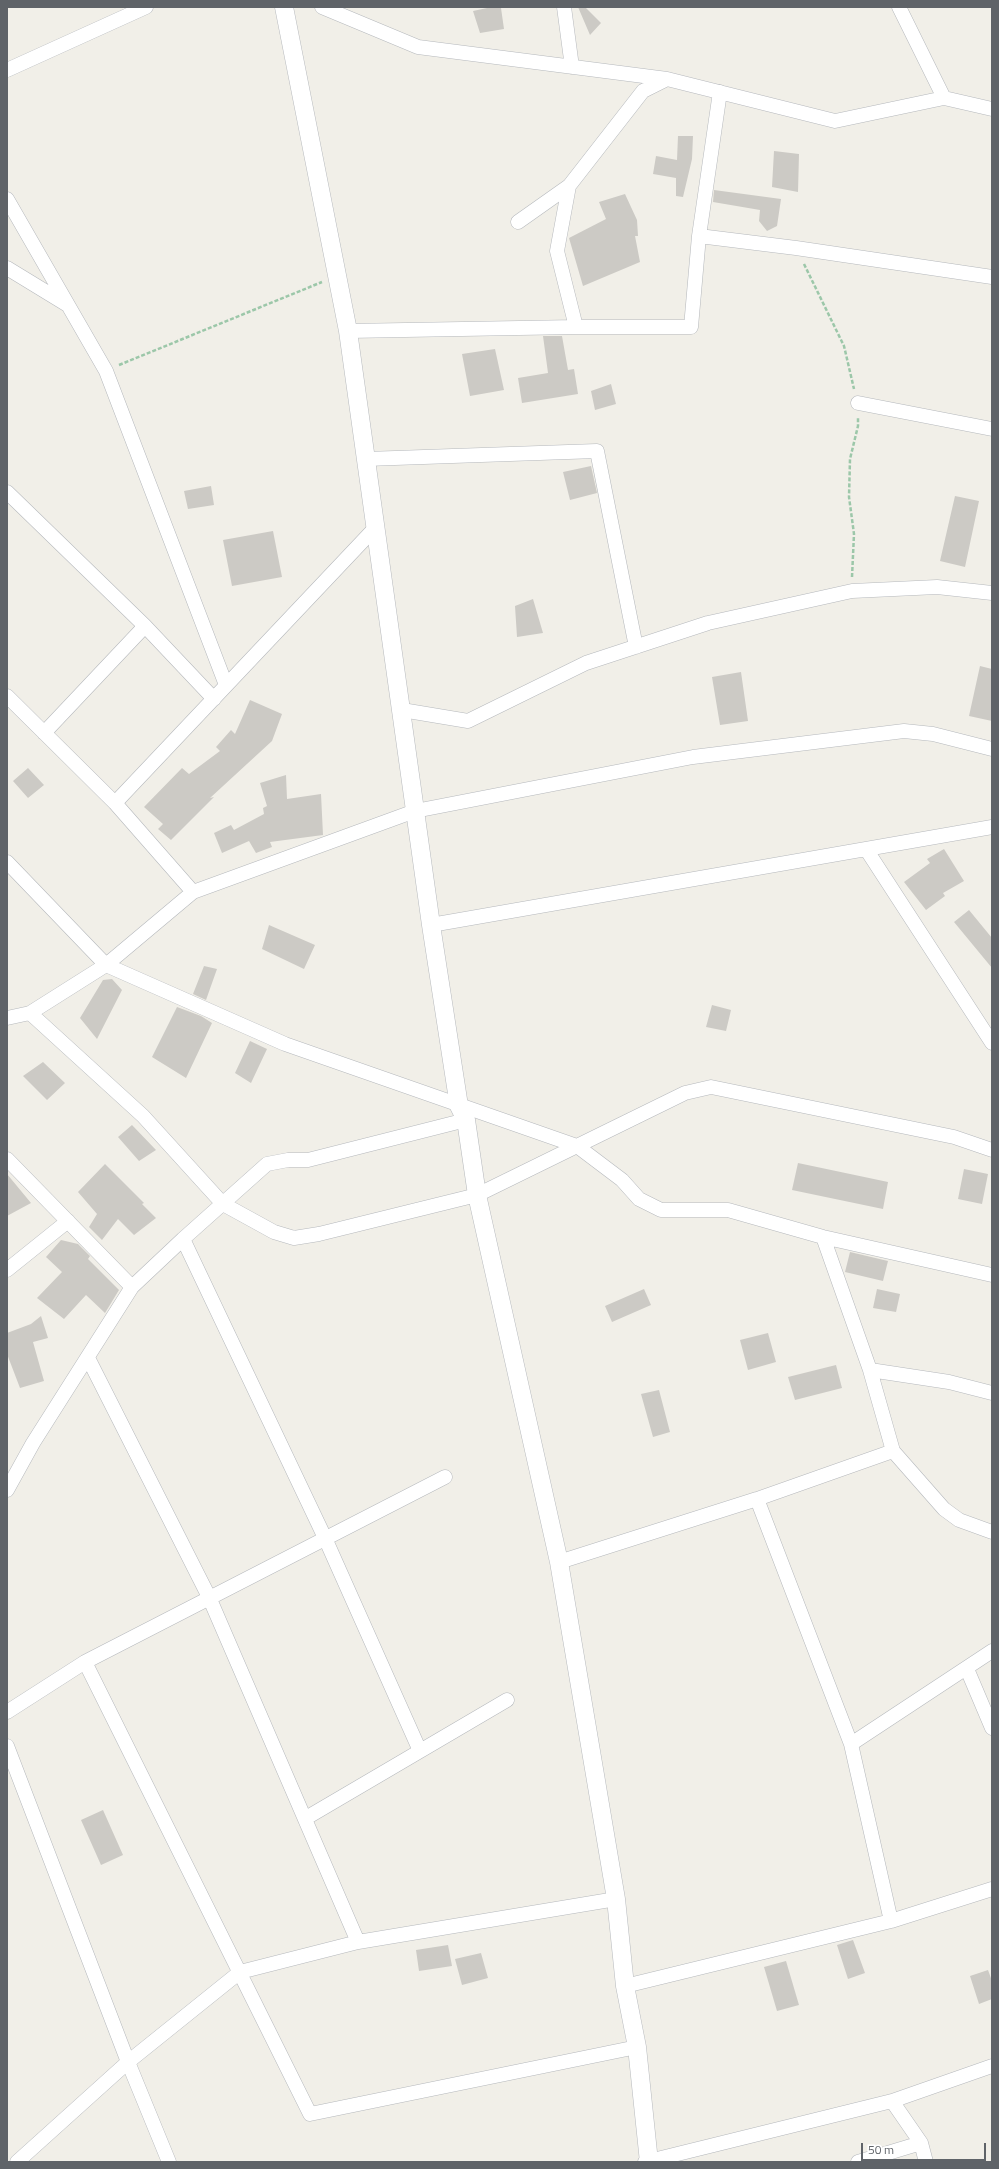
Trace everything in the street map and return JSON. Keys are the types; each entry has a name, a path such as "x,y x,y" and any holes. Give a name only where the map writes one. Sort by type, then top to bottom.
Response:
{"street":[{"path":"7,70 146,7"},
{"path":"284,7 348,331 431,925 462,1113 477,1195 559,1562 616,1899 625,1986 637,2047 648,2162 892,2101 992,2066"},
{"path":"322,7 418,47 667,79 835,120 944,98 992,109"},
{"path":"564,7 572,67"},
{"path":"899,7 944,98"},
{"path":"518,222 569,186 643,91 667,79"},
{"path":"348,331 576,327 691,327 699,236 720,92"},
{"path":"569,186 557,251 576,327"},
{"path":"7,198 106,371 226,685"},
{"path":"699,236 796,248 992,277"},
{"path":"7,268 68,305"},
{"path":"858,404 992,429"},
{"path":"366,460 597,451 636,647"},
{"path":"7,492 145,626 214,699"},
{"path":"115,803 376,527"},
{"path":"402,710 468,721 586,663 708,623 852,590 937,587 992,593"},
{"path":"44,733 145,626"},
{"path":"7,696 115,803 193,892"},
{"path":"7,1018 30,1013 106,965 193,892 415,810 693,757 904,731 933,734 992,749"},
{"path":"431,925 992,827"},
{"path":"866,849 992,1043"},
{"path":"7,862 106,965 285,1044 462,1113 577,1146 622,1180 639,1198 661,1210 728,1210 823,1237 992,1275"},
{"path":"30,1013 143,1116 223,1204 274,1232 294,1238 319,1234 477,1195 685,1092 711,1087 954,1137 992,1150"},
{"path":"7,1490 33,1444 132,1287 267,1164 288,1160 308,1160 462,1113"},
{"path":"7,1159 132,1287"},
{"path":"7,1270 68,1221"},
{"path":"823,1237 870,1370 893,1451 944,1509 959,1520 992,1532"},
{"path":"183,1239 325,1538 420,1751"},
{"path":"88,1358 209,1598 306,1818 358,1942"},
{"path":"870,1370 949,1382 992,1393"},
{"path":"559,1562 757,1499 893,1451"},
{"path":"7,1712 85,1662 445,1477"},
{"path":"757,1499 850,1744 892,1921"},
{"path":"850,1744 967,1669 992,1651"},
{"path":"85,1662 310,2114 637,2047"},
{"path":"967,1669 992,1728"},
{"path":"306,1818 507,1700"},
{"path":"7,1746 128,2062 169,2162"},
{"path":"625,1986 892,1921 992,1889"},
{"path":"17,2162 128,2062 240,1972 358,1942 616,1899"},
{"path":"892,2101 921,2143 926,2162"},
{"path":"858,2162 921,2143"}],"path":[{"path":"796,248 844,346 858,404 858,426 850,459 849,496 854,534 852,590"},
{"path":"106,371 337,276"}],"building":[{"path":"578,7 585,7 601,23 590,35"},
{"path":"487,8 501,8 504,29 480,33 473,11"},
{"path":"678,136 693,136 692,159 683,197 676,196 676,178 653,174 656,156 677,160"},
{"path":"774,151 799,154 798,192 772,187"},
{"path":"714,190 781,199 777,226 767,231 759,221 760,210 713,202"},
{"path":"625,194 637,220 638,236 635,236 640,262 583,286 569,238 606,219 599,202"},
{"path":"543,336 562,336 568,370 574,369 578,394 522,403 518,378 548,373"},
{"path":"495,349 504,390 470,396 462,354"},
{"path":"611,384 616,404 595,410 591,391"},
{"path":"591,466 597,493 570,500 563,472"},
{"path":"211,486 214,505 188,509 184,491"},
{"path":"955,496 979,501 965,567 940,561"},
{"path":"273,531 282,577 232,586 223,540"},
{"path":"533,599 543,633 517,637 515,606"},
{"path":"980,666 992,669 992,721 969,716"},
{"path":"741,672 748,721 720,725 712,677"},
{"path":"250,700 282,714 272,741 210,798 214,797 171,840 158,829 163,824 144,807 182,768 189,774 220,751 216,747 231,730 235,734"},
{"path":"28,768 44,785 28,798 13,781"},
{"path":"286,775 287,799 321,794 323,835 270,842 272,847 256,853 249,841 222,853 214,833 231,825 234,830 264,814 263,808 267,806 260,783"},
{"path":"944,849 964,881 943,893 945,896 926,910 904,882 930,863 927,859"},
{"path":"969,910 992,938 992,968 954,922"},
{"path":"269,925 315,945 304,969 262,949"},
{"path":"204,966 217,969 206,1000 193,994"},
{"path":"112,979 122,990 97,1039 80,1018 103,980"},
{"path":"712,1005 731,1010 726,1031 706,1027"},
{"path":"177,1007 201,1016 212,1023 186,1078 152,1057"},
{"path":"250,1041 267,1049 251,1083 235,1073"},
{"path":"43,1062 65,1083 47,1100 23,1076"},
{"path":"132,1125 156,1150 139,1161 118,1137"},
{"path":"798,1163 888,1182 883,1209 792,1190"},
{"path":"105,1164 144,1203 142,1204 156,1218 134,1235 118,1219 102,1240 89,1227 97,1214 78,1192"},
{"path":"964,1169 988,1174 982,1204 958,1199"},
{"path":"7,1174 31,1203 7,1216"},
{"path":"61,1240 78,1244 90,1256 88,1259 119,1290 105,1313 86,1295 64,1319 37,1298 62,1272 46,1257"},
{"path":"850,1252 888,1261 883,1281 845,1272"},
{"path":"644,1289 651,1305 612,1322 605,1306"},
{"path":"877,1289 900,1294 896,1312 873,1308"},
{"path":"41,1316 48,1338 33,1342 44,1381 20,1388 7,1354 7,1333 31,1324"},
{"path":"768,1333 776,1362 748,1370 740,1340"},
{"path":"836,1365 842,1388 795,1400 788,1377"},
{"path":"659,1390 670,1432 653,1437 641,1394"},
{"path":"103,1810 123,1855 101,1865 81,1820"},
{"path":"853,1940 865,1973 848,1979 837,1945"},
{"path":"448,1945 452,1966 419,1971 416,1950"},
{"path":"481,1953 488,1978 462,1985 455,1959"},
{"path":"786,1961 799,2005 777,2011 764,1967"},
{"path":"988,1970 992,1981 992,1999 979,2004 970,1976"}]}
